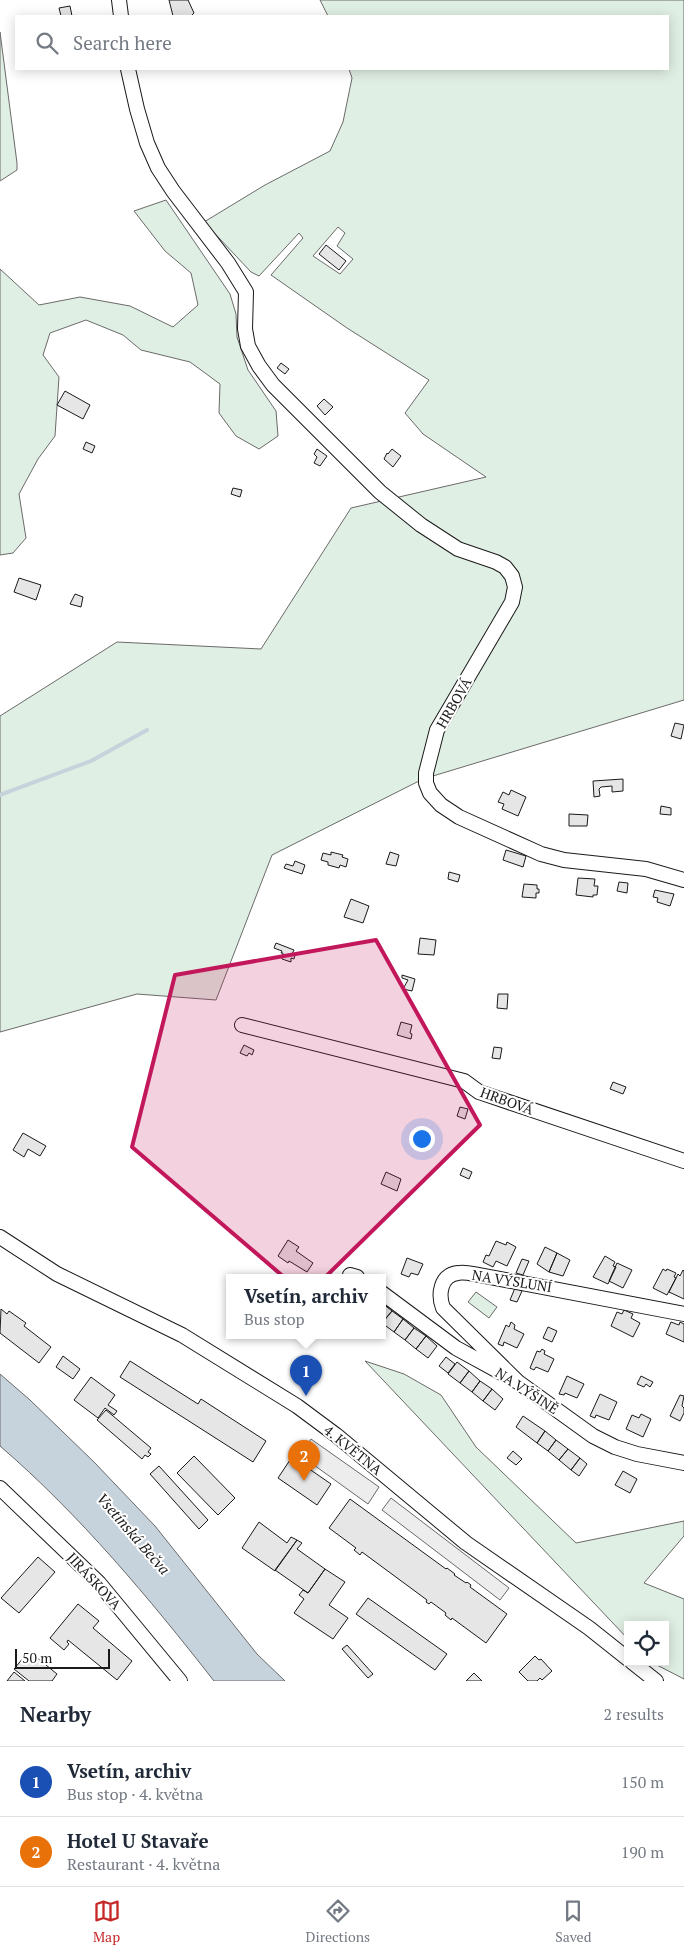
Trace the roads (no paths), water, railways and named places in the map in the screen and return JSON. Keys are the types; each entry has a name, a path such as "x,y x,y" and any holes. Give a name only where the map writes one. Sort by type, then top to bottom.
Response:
{"street":[{"path":"119,0 121,15"},
{"name":"HRBOVÁ","path":"128,70 142,126 158,168 172,191 228,263 246,292 245,328 248,346 259,366 273,385 380,492 421,524 458,549 496,562 505,567 512,576 515,587 512,602 438,730 426,773 426,783 430,793 440,805 459,817 541,854 564,860 646,869 684,880"},
{"name":"HRBOVÁ","path":"242,1025 464,1080 479,1092 684,1161"},
{"name":"4. KVĚTNA","path":"0,1237 57,1274 182,1335 297,1406 336,1435 466,1543 589,1628 624,1656"},
{"name":"NA VÝSLUNÍ","path":"518,1382 443,1308 440,1292 443,1282 447,1277 457,1272 474,1274 656,1307 684,1314"},
{"name":"NA VÝŠINĚ","path":"386,1296 456,1348 518,1382 593,1436 615,1448 684,1463"},
{"name":"JIRÁSKOVA","path":"0,1488 100,1583 180,1681"},
{"path":"637,1666 656,1681"}],"water":[{"name":"Vsetínská Bečva","path":"0,1374 30,1400 94,1462 155,1526 257,1654 285,1681 214,1681 113,1558 58,1500 0,1446"}],"waterway":[{"path":"0,795 91,761 147,730"}],"place":[{"name":"Vsetín, archiv","path":"306,1396"},
{"name":"Hotel U Stavaře","path":"304,1481"}]}
